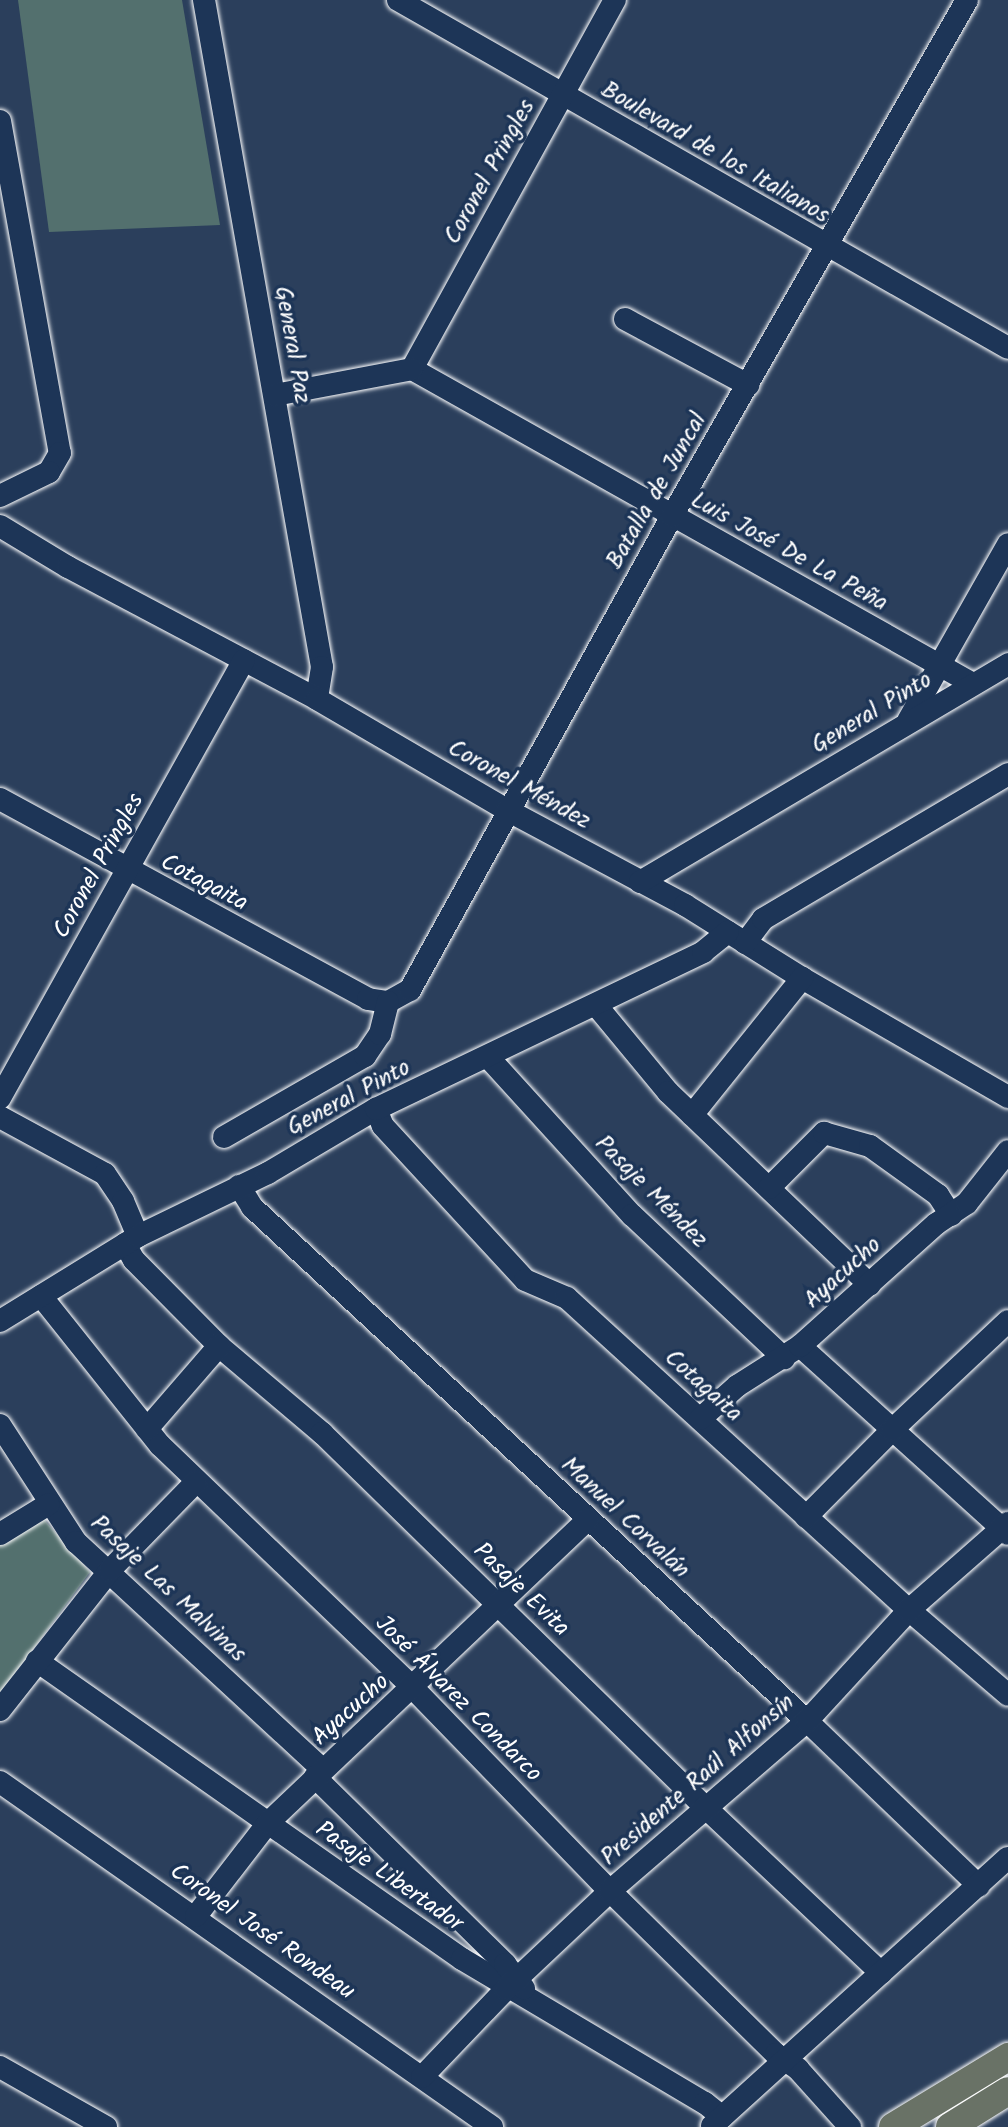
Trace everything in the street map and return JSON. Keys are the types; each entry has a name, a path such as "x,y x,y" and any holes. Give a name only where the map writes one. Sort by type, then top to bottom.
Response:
{"main road":[{"path":"893,2127 1008,2057"},
{"path":"950,2127 1008,2091"}],"street":[{"name":"General Paz","path":"204,0 322,667 317,699"},
{"name":"Boulevard de los Italianos","path":"398,0 1008,348"},
{"name":"Coronel Pringles","path":"412,369 615,0"},
{"name":"Batalla de Juncal","path":"388,1002 410,990 672,516 828,248 967,0"},
{"path":"0,121 5,167 60,453 49,472 0,496"},
{"path":"625,319 748,385"},
{"path":"275,395 412,369"},
{"name":"Luis José De La Peña","path":"412,369 973,684"},
{"name":"Coronel Méndez","path":"0,526 68,567 317,699 507,810 736,937 1008,1097"},
{"path":"908,722 1008,544"},
{"name":"Coronel Pringles","path":"0,1098 244,660"},
{"name":"General Pinto","path":"640,882 1008,664"},
{"name":"General Pinto","path":"0,1321 132,1240 239,1186 376,1109 736,937 1008,774"},
{"name":"Cotagaita","path":"0,799 368,999 388,1002"},
{"path":"692,1115 802,978"},
{"path":"224,1137 365,1056 380,1034 388,1002"},
{"path":"596,1005 668,1092 870,1285"},
{"name":"Pasaje Méndez","path":"488,1057 632,1215 1006,1528"},
{"name":"Cotagaita","path":"376,1109 383,1126 525,1280 567,1298 909,1610 1008,1695"},
{"name":"Pasaje Evita","path":"0,1117 105,1174 113,1182 132,1240 134,1260 219,1346 322,1433 705,1807 881,1973"},
{"path":"769,1188 824,1133 870,1146 938,1195 951,1215"},
{"name":"Ayacucho","path":"700,1419 737,1386 792,1352 936,1224 951,1215 981,1187 1008,1151"},
{"name":"Manuel Corvalán","path":"239,1186 252,1207 807,1721 997,1874"},
{"name":"José Álvarez Condarco","path":"41,1296 147,1429 196,1482 413,1688 610,1891 787,2061 850,2127"},
{"path":"806,1517 892,1430 1008,1321"},
{"path":"147,1429 219,1346"},
{"name":"Pasaje Las Malvinas","path":"0,1425 76,1542 110,1570 319,1774 512,1984"},
{"path":"0,1710 110,1570 196,1482"},
{"path":"0,1534 49,1504"},
{"name":"Ayacucho","path":"196,1916 268,1823 588,1519"},
{"name":"Presidente Raúl Alfonsín","path":"422,2077 512,1984 610,1891 807,1721 909,1610 1006,1528"},
{"name":"Pasaje Libertador","path":"37,1661 268,1823 532,1999 705,2103 717,2122"},
{"name":"Coronel José Rondeau","path":"0,1782 196,1916 492,2127"},
{"path":"717,2122 881,1973 997,1874"},
{"path":"0,2067 106,2127"}],"green space":[{"path":"18,0 182,0 220,225 49,232"},
{"path":"41,1516 90,1572 0,1694 0,1543"}]}
